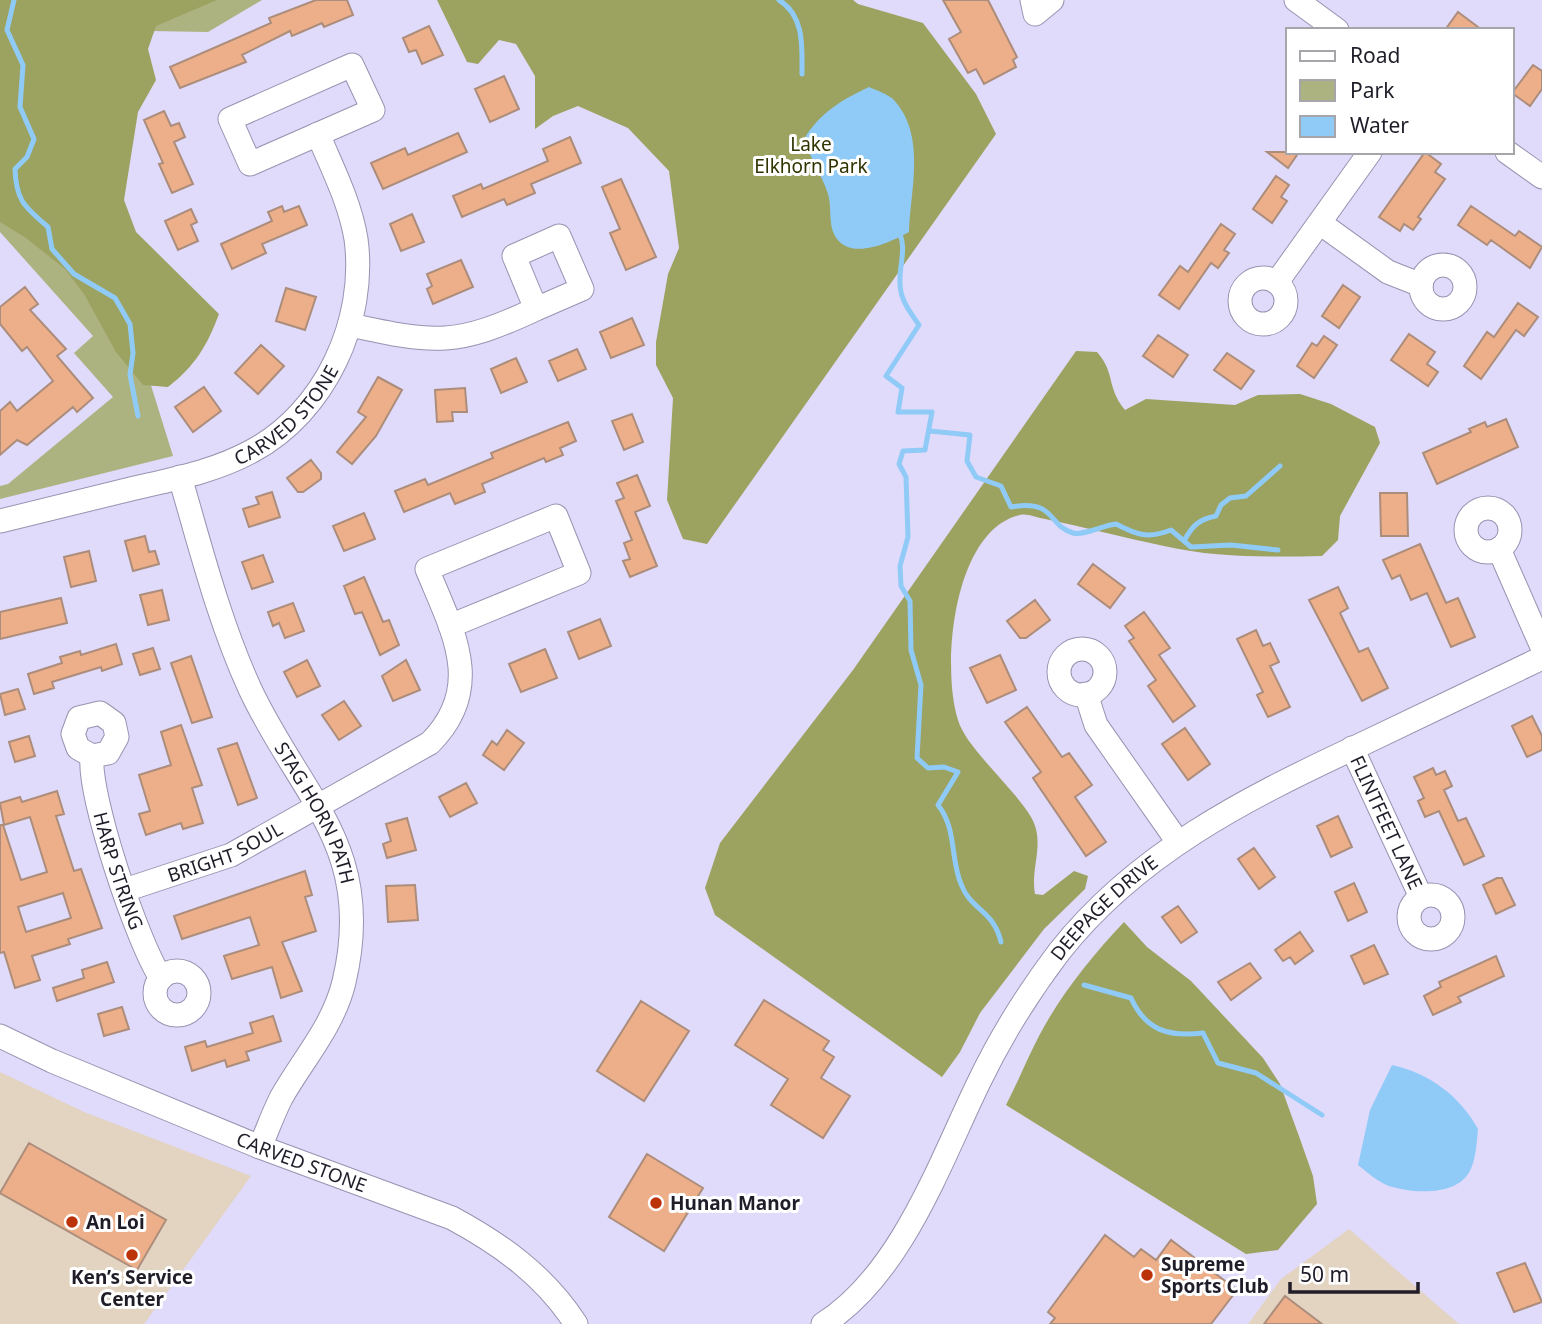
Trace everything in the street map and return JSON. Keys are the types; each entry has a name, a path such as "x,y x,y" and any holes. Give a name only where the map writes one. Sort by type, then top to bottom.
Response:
{"street":[{"path":"1032,0 1035,14 1052,0"},
{"path":"1296,0 1334,28"},
{"path":"352,65 373,110 317,134 250,164 230,119 352,65"},
{"name":"CARVED STONE","path":"0,521 180,477 251,452 291,424 324,381 351,325 358,265 355,239 341,188 317,134"},
{"path":"1277,282 1369,154"},
{"path":"1510,154 1542,177"},
{"path":"1320,223 1388,272 1421,285"},
{"path":"351,325 433,341 483,332 536,309"},
{"name":"STAG HORN PATH","path":"180,477 218,611 233,649 268,724 336,838 346,867 352,918 343,984 332,1015 316,1047 282,1097 260,1147"},
{"name":"BRIGHT SOUL","path":"125,890 231,855 430,743 444,729 458,701 461,684 457,645 427,569 556,516 579,573 450,626"},
{"path":"1499,549 1542,647"},
{"name":"DEEPAGE DRIVE","path":"823,1324 856,1296 899,1242 999,1043 1032,988 1094,913 1126,882 1178,842 1269,787 1542,658"},
{"path":"1086,694 1096,725 1178,842"},
{"name":"FLINTFEET LANE","path":"1352,748 1421,897"},
{"name":"HARP STRING","path":"92,756 92,786 142,943 161,978"},
{"name":"CARVED STONE","path":"0,1036 52,1061 260,1147 420,1205 480,1233 510,1252 543,1281 576,1324"}],"shaded area":[{"path":"0,1072 84,1112 251,1176 144,1324 0,1324"},
{"path":"1349,1229 1459,1324 1248,1324 1281,1279"}],"green space":[{"path":"0,0 262,0 208,32 151,31 109,185 144,363 173,456 0,499 0,486 8,484 113,397 74,353 93,336 0,232"},
{"path":"0,0 217,0 156,26 148,49 156,80 138,112 124,200 136,232 219,314 199,355 168,387 143,385 116,352 84,294 65,269 26,238 0,222"},
{"name":"Lake Elkhorn Park","path":"437,0 853,0 858,4 923,23 976,94 996,134 707,544 683,539 667,500 673,398 656,365 656,342 668,274 679,248 669,171 628,128 578,106 553,116 535,129 535,76 516,44 499,40 478,64 467,62"},
{"path":"1076,351 1097,352 1107,367 1115,394 1125,410 1146,399 1235,405 1258,395 1300,394 1331,404 1375,427 1380,443 1340,516 1338,540 1322,556 1203,553 1026,515 1020,515 997,526 980,546 966,572 952,636 953,697 958,720 980,756 1031,817 1038,846 1034,874 1035,894 1043,895 1074,871 1088,876 1085,889 1044,929 980,1013 960,1052 942,1077 715,915 705,888 720,843 853,670"},
{"path":"1124,922 1147,947 1191,981 1263,1058 1280,1084 1313,1176 1317,1204 1278,1250 1246,1254 1006,1105 1057,1005 1089,962"}],"water":[{"path":"869,87 893,99 903,113 913,146 913,181 909,232 882,245 860,249 842,244 835,236 828,194 804,139 832,108"},
{"path":"1392,1065 1431,1080 1453,1096 1478,1129 1472,1166 1467,1176 1458,1183 1436,1191 1399,1189 1381,1182 1358,1165 1370,1110"}],"building":[{"path":"316,0 347,0 353,15 324,27 322,23 292,36 290,31 242,55 246,62 180,88 170,67 271,23 269,18"},
{"path":"943,0 988,0 1017,57 1013,60 1016,67 984,84 976,69 968,73 949,39 961,32"},
{"path":"1458,12 1479,28 1446,28"},
{"path":"429,26 443,55 422,64 416,50 409,52 403,38"},
{"path":"1533,65 1542,71 1542,89 1530,106 1514,94 1514,90"},
{"path":"504,76 519,109 490,122 475,89"},
{"path":"164,111 171,126 179,123 185,137 174,142 193,184 172,193 159,164 163,163 144,120"},
{"path":"458,133 467,152 383,189 371,163 405,148 408,155"},
{"path":"570,137 581,163 531,184 535,193 507,205 504,199 462,217 453,196 481,184 483,189 548,161 543,149"},
{"path":"1267,152 1298,154 1288,168"},
{"path":"1424,154 1441,164 1435,172 1445,179 1418,217 1421,219 1413,230 1404,224 1400,231 1379,217"},
{"path":"1276,176 1289,185 1281,197 1287,201 1272,223 1253,209"},
{"path":"621,179 656,257 626,270 610,233 620,229 602,187"},
{"path":"282,206 284,212 299,206 307,225 262,244 266,253 232,269 221,244 272,221 268,212"},
{"path":"1471,206 1515,236 1519,231 1542,247 1530,268 1491,240 1487,245 1458,225"},
{"path":"191,209 197,222 191,225 198,241 178,250 165,221"},
{"path":"412,214 424,242 401,251 390,224"},
{"path":"1221,224 1235,234 1224,250 1229,253 1218,268 1211,263 1179,309 1159,295 1180,266 1188,272"},
{"path":"461,260 473,287 433,304 427,289 432,286 427,274"},
{"path":"1343,285 1360,297 1339,328 1322,316"},
{"path":"25,287 38,304 30,310 66,349 57,356 93,398 77,412 73,407 27,445 17,440 0,455 0,411 10,402 17,411 53,381 27,347 22,351 0,324 0,307"},
{"path":"286,288 316,297 305,330 276,321"},
{"path":"1518,303 1538,317 1524,336 1516,330 1481,379 1464,366 1487,332 1494,337"},
{"path":"632,318 644,345 611,358 600,332"},
{"path":"1409,334 1435,352 1427,364 1438,372 1428,386 1391,360"},
{"path":"1158,335 1188,355 1173,377 1143,356"},
{"path":"1324,336 1337,345 1314,378 1297,366 1312,343 1317,346"},
{"path":"261,345 284,366 258,394 235,373"},
{"path":"577,349 586,369 558,381 549,361"},
{"path":"1227,353 1254,371 1241,389 1214,370"},
{"path":"516,358 527,382 501,393 491,369"},
{"path":"378,377 402,390 376,436 352,464 337,452 366,417 358,412"},
{"path":"204,387 221,411 193,432 175,407"},
{"path":"465,388 467,412 452,412 453,421 437,422 435,390"},
{"path":"632,414 643,442 624,450 612,421"},
{"path":"1506,419 1518,447 1437,484 1423,453 1471,432 1469,429 1485,422 1487,427"},
{"path":"568,422 576,441 560,448 563,455 546,462 544,458 482,484 485,492 455,504 450,493 404,512 395,491 425,479 428,485 493,458 491,453"},
{"path":"311,460 321,473 321,479 303,492 298,492 287,478"},
{"path":"637,475 650,506 635,512 657,566 630,577 623,561 630,559 624,543 632,540 616,501 624,498 617,483"},
{"path":"272,492 280,517 249,527 243,509 259,504 256,497"},
{"path":"1380,493 1407,493 1408,536 1381,536"},
{"path":"364,513 375,539 344,551 333,526"},
{"path":"145,536 149,552 155,551 159,564 133,571 125,541"},
{"path":"1420,544 1446,603 1458,598 1475,637 1451,647 1427,593 1411,600 1400,575 1392,579 1383,560"},
{"path":"89,551 96,581 71,587 64,557"},
{"path":"263,555 273,582 252,589 242,562"},
{"path":"1093,564 1125,588 1110,608 1078,584"},
{"path":"364,577 383,622 389,620 399,645 380,655 362,612 355,614 344,586"},
{"path":"1338,587 1348,608 1340,613 1359,652 1368,648 1388,688 1362,701 1309,600"},
{"path":"162,590 169,620 148,625 140,595"},
{"path":"61,598 67,623 0,639 0,612"},
{"path":"1035,600 1050,620 1026,638 1020,638 1007,621"},
{"path":"293,603 304,631 285,638 279,623 273,626 268,612"},
{"path":"1144,612 1170,648 1159,655 1195,706 1173,722 1148,686 1156,680 1129,641 1134,638 1125,626"},
{"path":"600,619 611,646 579,659 568,632"},
{"path":"1256,630 1263,646 1270,643 1279,662 1270,666 1290,707 1268,717 1257,695 1263,692 1237,639"},
{"path":"116,644 122,664 102,671 101,667 52,682 54,688 34,694 28,674 62,663 60,657 80,651 81,655"},
{"path":"153,648 160,669 140,675 133,654"},
{"path":"545,649 557,678 521,692 509,664"},
{"path":"1000,655 1016,690 987,703 970,668"},
{"path":"191,656 212,717 192,723 171,663"},
{"path":"307,660 320,686 297,697 284,672"},
{"path":"406,660 420,690 393,701 382,676"},
{"path":"18,689 25,709 5,715 0,694"},
{"path":"344,701 361,726 339,740 322,715"},
{"path":"1027,707 1062,757 1069,753 1092,785 1075,797 1106,842 1086,856 1033,778 1041,772 1005,722"},
{"path":"1532,716 1542,736 1542,750 1527,757 1512,726"},
{"path":"181,725 202,785 192,788 203,823 183,829 181,823 146,835 139,814 150,811 139,775 171,765 161,732"},
{"path":"1185,728 1210,764 1188,780 1162,744"},
{"path":"507,730 524,743 504,770 483,755 492,741 497,745"},
{"path":"29,736 35,756 15,762 9,742"},
{"path":"237,743 257,798 238,805 218,749"},
{"path":"1433,768 1436,775 1445,771 1452,786 1444,790 1458,821 1466,818 1484,856 1464,865 1439,811 1425,817 1418,801 1424,798 1414,777"},
{"path":"466,783 477,803 450,817 439,797"},
{"path":"57,791 64,814 56,816 74,871 81,869 102,928 68,939 70,944 32,956 40,980 15,988 4,952 0,953 0,825 3,825 21,880 47,872 30,817 4,825 0,803 20,797 22,802","holes":["63,893 71,918 26,932 18,907"]},
{"path":"1338,816 1352,847 1331,857 1317,826"},
{"path":"407,818 416,850 387,858 383,844 391,841 386,824"},
{"path":"1254,848 1275,877 1259,889 1238,859"},
{"path":"305,871 312,895 305,897 316,931 282,942 302,991 281,998 272,967 232,979 224,956 259,945 250,917 182,939 174,916"},
{"path":"1502,878 1515,905 1496,914 1483,885"},
{"path":"1354,883 1367,912 1348,921 1335,892"},
{"path":"415,885 418,920 388,922 386,886"},
{"path":"1178,906 1197,932 1181,943 1162,917"},
{"path":"1300,932 1313,951 1295,964 1290,957 1283,961 1275,950"},
{"path":"1374,945 1388,974 1364,984 1351,956"},
{"path":"1496,956 1504,976 1458,997 1461,1002 1433,1015 1424,996 1441,987 1439,982"},
{"path":"107,962 114,982 57,1001 53,988 84,978 82,970"},
{"path":"1250,963 1261,978 1231,1000 1218,982"},
{"path":"764,1000 829,1041 823,1050 834,1057 821,1078 850,1096 823,1138 771,1105 788,1079 735,1045"},
{"path":"641,1001 689,1031 644,1101 597,1071"},
{"path":"122,1007 129,1029 104,1036 98,1014"},
{"path":"273,1016 281,1041 246,1052 249,1060 227,1067 225,1060 192,1071 185,1047 205,1041 207,1047 253,1033 250,1023"},
{"path":"29,1143 166,1220 137,1270 0,1193"},
{"name":"Hunan Manor","path":"647,1154 703,1188 664,1251 609,1217"},
{"name":"Supreme Sports Club","path":"1105,1235 1134,1257 1141,1249 1156,1260 1171,1240 1237,1290 1211,1324 1050,1324 1055,1318 1048,1312"},
{"path":"1525,1263 1542,1302 1514,1312 1497,1273"},
{"path":"1285,1296 1322,1324 1264,1324"}],"waterway":[{"path":"14,0 7,30 23,65 20,107 34,139 27,157 15,169 17,189 23,202 48,227 52,249 74,274 115,298 130,324 133,353 130,375 138,416"},
{"path":"779,0 794,15 798,24 802,43 802,74"},
{"path":"899,232 903,251 900,289 906,306 919,325 886,376 902,388 898,412 932,412 925,450 903,451 899,464 906,477 908,537 900,566 901,586 910,601 911,650 921,685 917,758 928,768 944,767 958,772 938,805 948,824 955,864 965,893 993,923 1001,942"},
{"path":"930,431 970,435 967,461 976,477 1001,486 1011,507 1026,506 1044,510 1065,530 1073,533 1116,524 1143,534 1171,530 1191,547 1231,545 1278,550"},
{"path":"1184,541 1197,524 1216,516 1221,505 1230,498 1246,496 1280,466"},
{"path":"1084,985 1131,998 1144,1018 1160,1029 1180,1034 1203,1033 1218,1063 1256,1073 1322,1115"}],"place":[{"name":"Hunan Manor","path":"656,1203"},
{"name":"An Loi","path":"72,1222"},
{"name":"Ken’s Service Center","path":"132,1255"},
{"name":"Supreme Sports Club","path":"1147,1275"}]}
